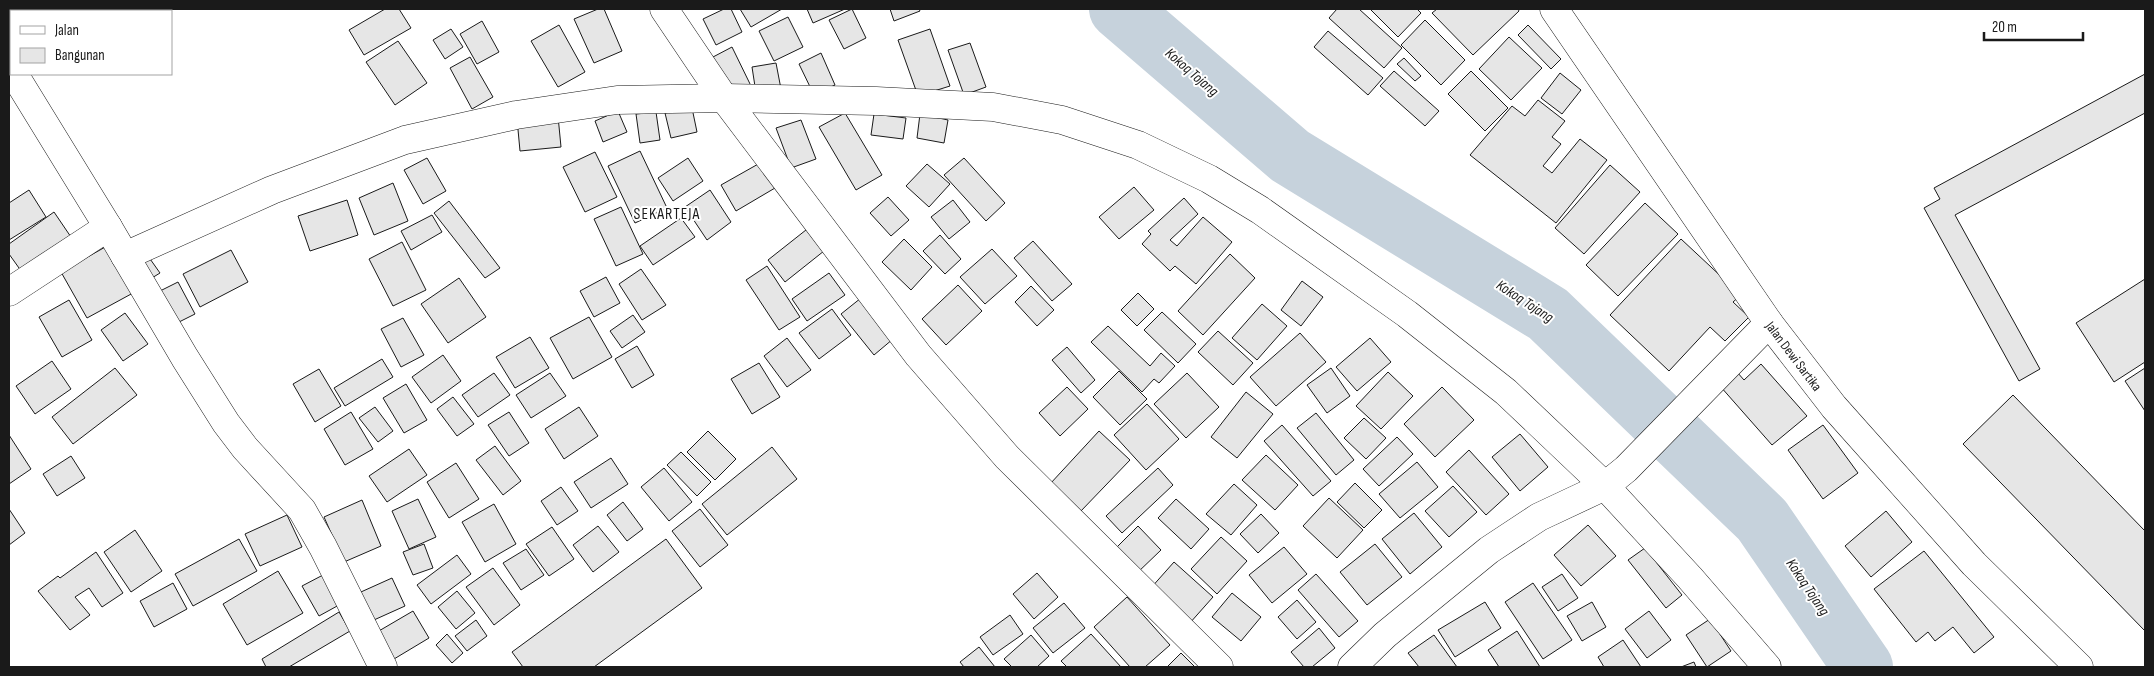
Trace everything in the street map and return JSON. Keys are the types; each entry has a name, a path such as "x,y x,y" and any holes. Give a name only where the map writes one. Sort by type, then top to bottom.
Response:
{"street":[{"path":"664,9 724,98 918,355 1007,457 1219,667"},
{"name":"Jalan Dewi Sartika","path":"1554,9 1769,323 1834,407 1974,564 2078,667"},
{"path":"15,75 108,227 184,358 226,423 245,448 302,510 323,547 383,667"},
{"path":"125,256 272,190 405,140 516,115 617,100 724,98 876,101 993,107 1062,120 1138,145 1210,179 1260,210 1407,314 1506,392 1605,486 1690,578 1767,667"},
{"path":"9,292 108,227"},
{"path":"1352,667 1385,635 1489,550 1538,517 1605,486 1626,469 1769,323"}],"building":[{"path":"385,9 399,9 411,28 364,55 349,30"},
{"path":"598,9 604,9 622,51 594,63 574,19"},
{"path":"724,9 731,9 742,32 716,45 703,19"},
{"path":"740,9 782,9 751,27"},
{"path":"807,9 845,9 813,23"},
{"path":"852,9 866,38 844,49 829,20"},
{"path":"890,9 919,9 920,11 894,21"},
{"path":"1337,9 1359,9 1402,48 1384,68 1329,18"},
{"path":"1370,9 1417,9 1421,13 1398,37"},
{"path":"1437,9 1518,9 1519,11 1473,55 1432,13"},
{"path":"788,17 803,47 774,61 759,31"},
{"path":"1425,20 1465,60 1441,85 1401,45"},
{"path":"482,21 499,52 477,64 460,34"},
{"path":"559,25 585,72 558,87 531,41"},
{"path":"1528,25 1561,59 1551,69 1518,35"},
{"path":"451,29 463,47 445,59 433,40"},
{"path":"930,29 950,86 918,96 898,40"},
{"path":"1328,31 1383,78 1368,95 1314,47"},
{"path":"1509,37 1542,68 1511,100 1479,69"},
{"path":"398,41 427,83 395,105 366,62"},
{"path":"970,43 986,87 964,95 948,50"},
{"path":"732,47 752,88 732,97 713,57"},
{"path":"821,53 835,85 814,95 799,64"},
{"path":"470,57 493,97 472,109 450,68"},
{"path":"1404,58 1421,76 1415,81 1397,64"},
{"path":"776,63 781,89 756,93 752,67"},
{"path":"1394,71 1439,111 1425,126 1380,86"},
{"path":"1471,71 1508,108 1485,131 1448,94"},
{"path":"1560,73 1581,90 1562,114 1541,98"},
{"path":"2145,74 2145,113 1955,215 2040,369 2019,381 1924,208 1940,199 1934,188"},
{"path":"1538,100 1565,121 1552,137 1561,144 1543,166 1552,173 1580,139 1607,160 1556,223 1470,155 1512,106 1525,116"},
{"path":"692,108 697,132 671,138 665,113"},
{"path":"618,111 627,132 603,142 595,121"},
{"path":"656,112 660,140 640,143 636,114"},
{"path":"845,113 882,175 856,190 819,127"},
{"path":"874,114 906,118 903,139 871,135"},
{"path":"920,114 948,120 944,143 917,138"},
{"path":"558,116 561,147 520,151 517,119"},
{"path":"801,120 816,159 791,168 776,128"},
{"path":"640,151 667,208 635,223 608,166"},
{"path":"595,152 617,197 585,212 563,167"},
{"path":"427,158 446,191 423,204 404,170"},
{"path":"688,158 703,181 673,201 658,178"},
{"path":"964,158 1005,203 986,221 944,175"},
{"path":"760,163 775,188 736,211 721,185"},
{"path":"927,164 950,184 929,207 906,186"},
{"path":"1610,165 1640,192 1584,254 1555,228"},
{"path":"393,183 408,221 374,235 359,198"},
{"path":"1134,187 1154,210 1119,239 1099,217"},
{"path":"29,190 46,217 9,240 9,203"},
{"path":"710,190 731,222 707,240 685,207"},
{"path":"888,197 909,220 891,236 870,213"},
{"path":"1184,198 1198,214 1170,240 1177,246 1203,217 1232,242 1196,284 1175,266 1170,271 1142,244 1151,234 1148,231"},
{"path":"347,200 358,235 310,251 298,216"},
{"path":"953,200 970,222 949,239 931,217"},
{"path":"449,201 500,268 485,278 434,213"},
{"path":"1645,203 1678,234 1618,296 1586,265"},
{"path":"621,207 643,254 616,266 594,219"},
{"path":"54,212 73,240 24,275 9,254 9,244"},
{"path":"432,215 442,232 411,250 401,231"},
{"path":"681,218 695,237 653,265 640,246"},
{"path":"811,226 829,247 785,282 768,260"},
{"path":"940,235 961,259 945,274 923,251"},
{"path":"904,239 932,267 911,290 882,262"},
{"path":"1681,239 1741,295 1733,302 1749,317 1725,341 1710,327 1669,371 1610,315"},
{"path":"1033,241 1072,284 1052,301 1014,258"},
{"path":"402,242 426,290 393,306 369,259"},
{"path":"107,246 133,293 87,318 61,272"},
{"path":"992,249 1017,276 985,304 960,277"},
{"path":"231,250 248,282 200,307 183,274"},
{"path":"1230,254 1255,278 1203,335 1178,311"},
{"path":"148,256 160,273 147,281 136,265"},
{"path":"767,266 800,317 779,330 746,280"},
{"path":"641,269 666,305 642,320 619,284"},
{"path":"829,273 845,295 807,321 792,299"},
{"path":"606,277 620,303 594,317 580,291"},
{"path":"459,278 486,317 448,343 421,304"},
{"path":"2145,279 2145,362 2114,382 2076,323"},
{"path":"1302,281 1323,297 1301,326 1281,310"},
{"path":"178,282 195,314 173,325 156,293"},
{"path":"958,285 982,311 946,345 922,319"},
{"path":"1031,286 1054,310 1037,326 1015,302"},
{"path":"1138,293 1154,309 1137,326 1121,310"},
{"path":"861,298 893,339 874,355 841,314"},
{"path":"69,300 92,340 62,357 39,317"},
{"path":"1262,304 1287,326 1257,360 1232,338"},
{"path":"832,309 851,335 819,359 799,333"},
{"path":"1162,312 1196,344 1178,363 1144,330"},
{"path":"125,313 148,344 123,361 101,330"},
{"path":"633,315 645,332 622,348 610,331"},
{"path":"589,317 612,357 573,379 550,338"},
{"path":"403,318 424,355 401,367 381,329"},
{"path":"1108,326 1150,366 1161,353 1175,366 1159,383 1154,379 1142,392 1091,342"},
{"path":"1218,331 1253,363 1233,385 1198,352"},
{"path":"1300,333 1326,362 1276,406 1250,377"},
{"path":"530,337 549,368 515,388 496,357"},
{"path":"787,338 811,370 787,387 764,356"},
{"path":"1370,338 1391,362 1357,391 1336,367"},
{"path":"637,346 654,375 632,388 615,359"},
{"path":"1067,347 1095,380 1081,393 1052,360"},
{"path":"443,355 461,381 431,403 412,377"},
{"path":"382,359 393,377 345,406 334,388"},
{"path":"52,361 71,389 35,414 16,386"},
{"path":"759,363 780,397 752,414 731,379"},
{"path":"1761,364 1807,416 1772,445 1720,386 1737,372 1744,380"},
{"path":"115,368 137,395 73,444 52,417"},
{"path":"1331,368 1350,396 1327,413 1307,385"},
{"path":"2145,368 2145,411 2125,381"},
{"path":"319,369 341,406 315,422 293,384"},
{"path":"1119,371 1147,399 1120,425 1093,397"},
{"path":"1388,372 1413,396 1381,429 1356,406"},
{"path":"494,373 510,395 478,417 462,395"},
{"path":"550,373 566,396 531,418 516,395"},
{"path":"1187,373 1219,407 1186,438 1154,404"},
{"path":"406,384 427,420 404,433 383,398"},
{"path":"1067,387 1088,409 1060,436 1039,413"},
{"path":"1442,387 1474,420 1435,457 1404,424"},
{"path":"1246,392 1273,414 1237,458 1211,437"},
{"path":"2013,395 2145,531 2145,631 1963,444"},
{"path":"453,397 474,424 457,436 437,409"},
{"path":"1147,404 1179,439 1146,470 1114,435"},
{"path":"375,407 393,431 378,442 359,418"},
{"path":"579,407 598,436 564,459 545,429"},
{"path":"351,412 373,449 345,465 324,429"},
{"path":"509,412 529,443 509,456 488,425"},
{"path":"1316,413 1354,460 1336,475 1297,428"},
{"path":"1364,418 1386,438 1366,459 1344,438"},
{"path":"1282,425 1331,481 1313,496 1264,441"},
{"path":"1823,425 1858,473 1823,499 1788,450"},
{"path":"708,431 736,459 715,480 687,452"},
{"path":"1099,431 1130,460 1080,512 1050,484"},
{"path":"1520,434 1548,467 1520,491 1492,457"},
{"path":"9,435 31,469 9,484"},
{"path":"1397,437 1413,454 1379,486 1363,469"},
{"path":"495,446 521,481 503,495 476,460"},
{"path":"772,447 797,479 727,535 702,504"},
{"path":"409,449 427,475 387,502 369,476"},
{"path":"1469,450 1509,494 1486,515 1446,472"},
{"path":"681,452 711,482 697,496 667,465"},
{"path":"1266,455 1298,485 1275,510 1242,480"},
{"path":"71,456 85,478 57,496 43,474"},
{"path":"611,458 628,484 591,508 574,482"},
{"path":"1417,462 1438,487 1400,518 1379,494"},
{"path":"456,463 479,499 449,518 427,482"},
{"path":"664,468 692,502 669,521 641,487"},
{"path":"1158,468 1173,485 1122,533 1106,516"},
{"path":"1355,483 1382,510 1364,528 1337,502"},
{"path":"1234,484 1257,505 1231,535 1206,514"},
{"path":"1453,486 1477,512 1449,537 1425,511"},
{"path":"561,487 578,511 557,525 541,501"},
{"path":"1329,498 1363,530 1337,558 1303,526"},
{"path":"418,499 436,537 409,549 392,511"},
{"path":"1176,499 1209,529 1191,549 1158,518"},
{"path":"362,500 381,546 344,562 324,517"},
{"path":"623,502 643,529 627,541 607,515"},
{"path":"494,504 516,544 485,562 462,522"},
{"path":"9,509 25,533 9,545"},
{"path":"700,509 728,545 700,567 672,531"},
{"path":"1886,511 1912,542 1871,577 1845,546"},
{"path":"1414,513 1442,547 1410,574 1382,539"},
{"path":"1261,514 1279,533 1258,553 1240,534"},
{"path":"287,515 302,547 260,566 245,534"},
{"path":"1588,525 1616,556 1581,586 1554,555"},
{"path":"598,526 619,552 593,572 573,545"},
{"path":"1138,526 1161,550 1136,574 1113,551"},
{"path":"552,527 574,559 549,576 526,544"},
{"path":"135,530 162,571 131,592 104,552"},
{"path":"1221,537 1247,561 1217,594 1191,569"},
{"path":"239,539 257,571 193,606 175,574"},
{"path":"666,539 702,588 594,667 523,667 512,652"},
{"path":"424,544 433,568 413,575 403,552"},
{"path":"1375,544 1402,577 1367,605 1340,572"},
{"path":"1284,547 1307,574 1272,603 1249,575"},
{"path":"1645,548 1682,595 1666,608 1628,560"},
{"path":"526,549 544,575 521,590 503,563"},
{"path":"1924,551 1994,637 1974,653 1953,627 1935,641 1928,632 1916,642 1874,589"},
{"path":"96,552 123,593 102,607 89,588 75,597 90,615 70,630 38,591"},
{"path":"457,555 471,574 431,604 417,585"},
{"path":"1174,562 1213,597 1189,624 1150,589"},
{"path":"493,568 520,605 494,625 466,587"},
{"path":"278,571 303,613 247,645 223,604"},
{"path":"1037,573 1058,597 1034,619 1013,594"},
{"path":"1316,574 1358,621 1339,637 1298,590"},
{"path":"1562,574 1578,598 1558,611 1542,587"},
{"path":"323,575 339,605 319,616 302,586"},
{"path":"392,578 405,606 365,624 352,596"},
{"path":"173,583 187,609 154,627 140,601"},
{"path":"1533,583 1572,640 1543,659 1505,602"},
{"path":"457,591 475,613 456,629 438,607"},
{"path":"1232,593 1261,617 1241,641 1212,617"},
{"path":"1127,597 1170,645 1145,667 1130,667 1094,627"},
{"path":"1297,600 1316,622 1297,639 1278,617"},
{"path":"1485,602 1501,628 1455,657 1438,630"},
{"path":"1592,602 1606,627 1582,641 1567,616"},
{"path":"1064,603 1085,628 1053,653 1033,628"},
{"path":"413,611 429,638 389,662 372,635"},
{"path":"1649,611 1671,640 1647,658 1625,629"},
{"path":"339,612 350,631 289,667 266,667 262,659"},
{"path":"1010,615 1023,634 993,655 980,637"},
{"path":"1710,619 1731,651 1707,667 1686,635"},
{"path":"476,620 487,636 467,651 455,636"},
{"path":"1319,628 1335,648 1312,667 1304,667 1291,652"},
{"path":"1517,631 1540,667 1499,667 1488,650"},
{"path":"447,634 463,653 452,663 436,645"},
{"path":"1091,634 1121,667 1067,667 1061,661"},
{"path":"1031,635 1049,656 1037,667 1012,667 1004,659"},
{"path":"1434,635 1457,667 1419,667 1408,653"},
{"path":"1623,640 1641,667 1604,667 1598,657"},
{"path":"979,647 995,667 964,667 960,662"},
{"path":"1181,653 1195,667 1167,667"},
{"path":"1694,662 1696,667 1681,667"}],"waterway":[{"name":"Kokoq Tojang","path":"1119,9 1290,156 1548,314 1762,520 1863,667"}],"district":[{"name":"SEKARTEJA","path":"667,213"}]}
